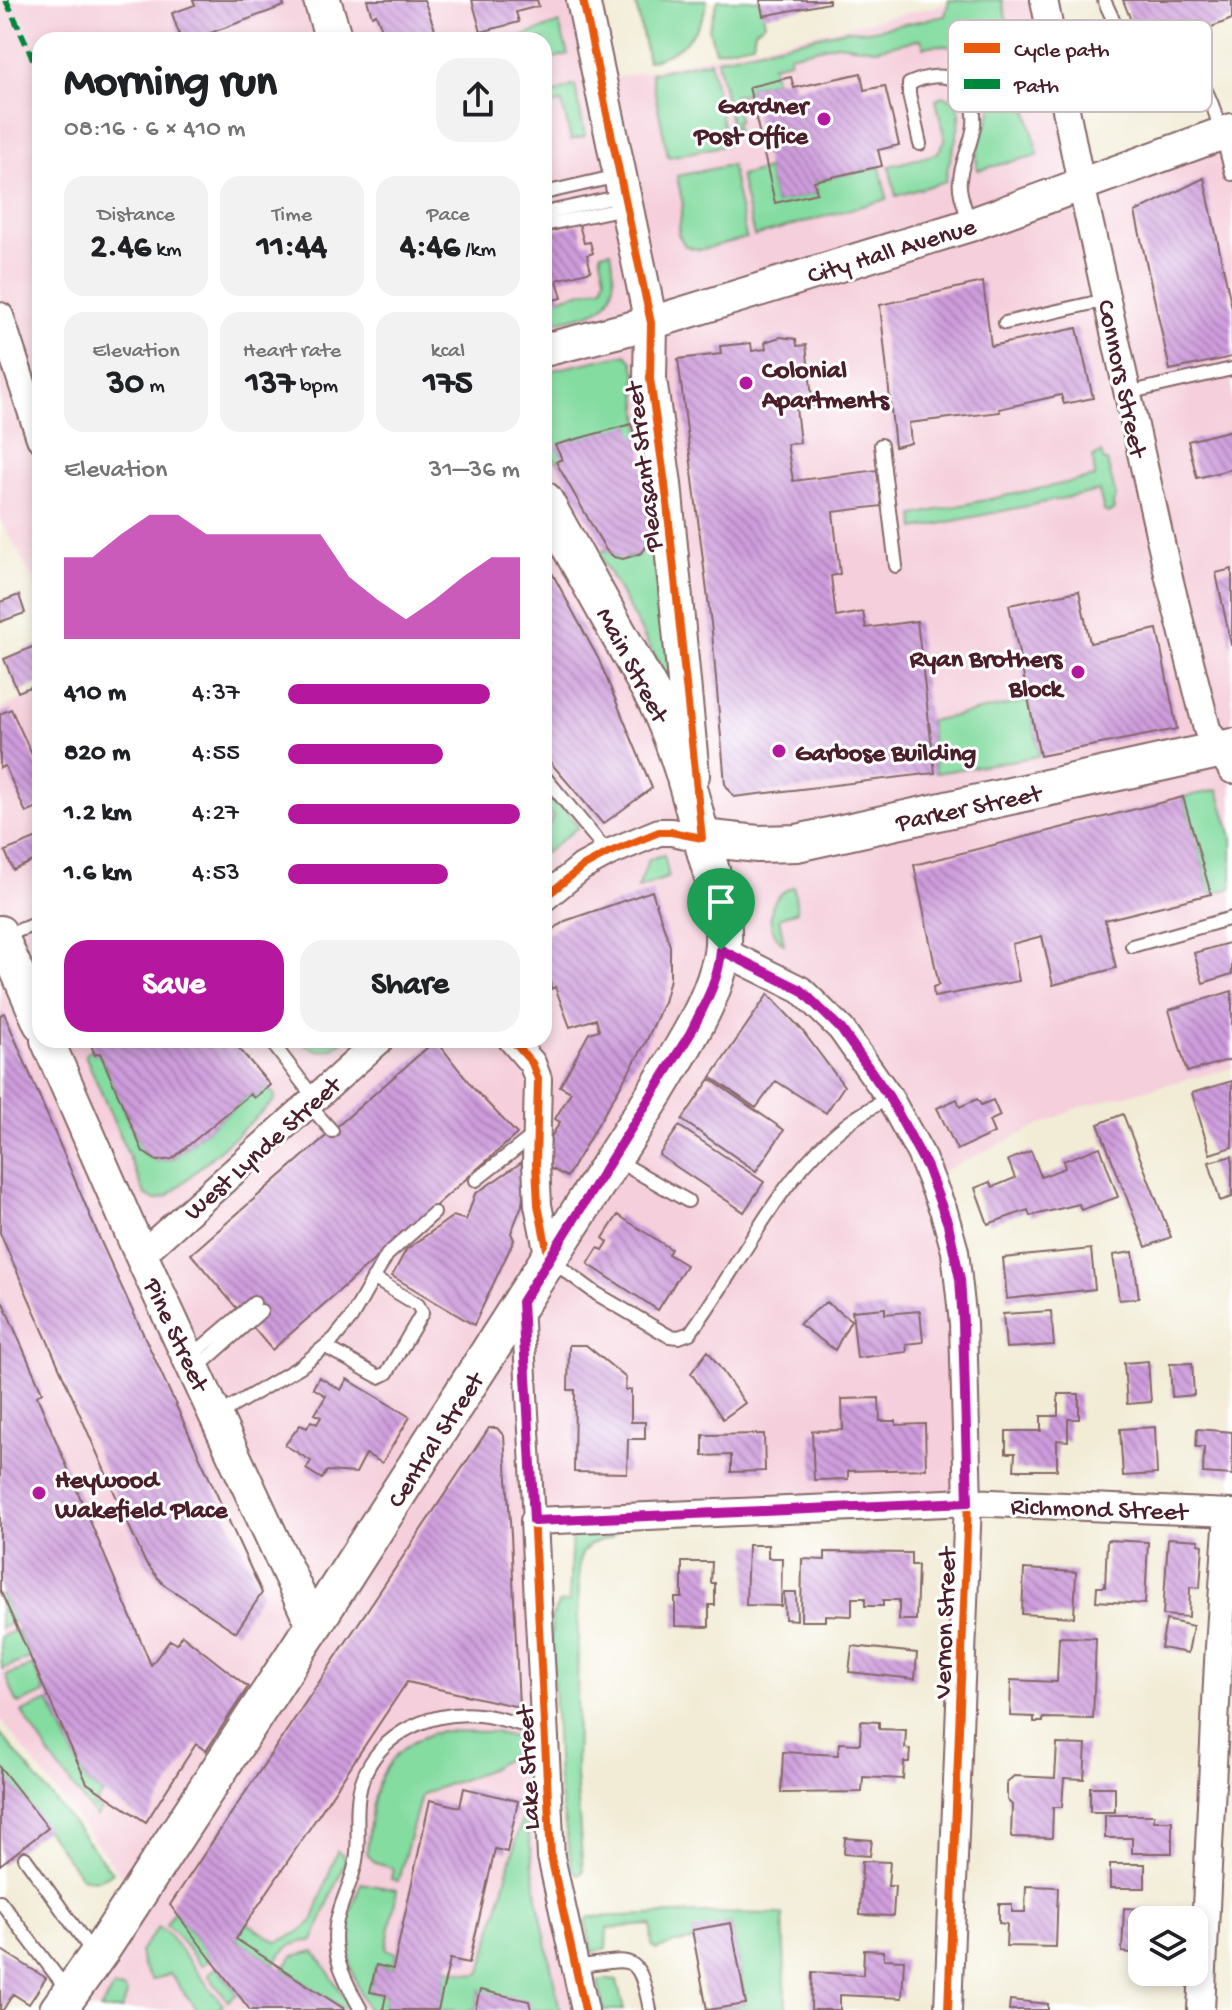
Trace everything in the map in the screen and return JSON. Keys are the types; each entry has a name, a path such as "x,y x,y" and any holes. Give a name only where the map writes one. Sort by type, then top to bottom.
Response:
{"main road":[{"path":"322,0 332,32"},
{"name":"Main Street","path":"552,514 661,711 683,767 702,838"},
{"name":"Parker Street","path":"702,838 758,844 797,843 1228,756"},
{"name":"Central Street","path":"64,2002 313,1626 690,1034 709,996 720,965 721,950 718,895 702,838"}],"street":[{"name":"Pleasant Street","path":"583,0 651,323 650,379 665,484 702,838"},
{"name":"Connors Street","path":"1044,0 1048,20"},
{"name":"Connors Street","path":"1067,112 1127,393 1207,729 1228,756"},
{"name":"City Hall Avenue","path":"552,348 651,323 970,225 1227,132"},
{"path":"0,316 32,414"},
{"path":"552,891 579,869 659,832 702,838"},
{"path":"1,934 32,1006"},
{"name":"Vernon Street","path":"721,950 801,990 841,1029 889,1097 927,1167 955,1251 963,1323 968,1502 948,2010"},
{"name":"Pine Street","path":"50,1048 141,1255 313,1626"},
{"name":"West Lynde Street","path":"141,1255 371,1048"},
{"path":"519,1048 532,1063 538,1079 538,1205 549,1259"},
{"path":"522,1302 534,1521"},
{"name":"Richmond Street","path":"534,1521 968,1502 1230,1513"},
{"path":"1201,2010 1218,1662 1230,1513"},
{"name":"Lake Street","path":"534,1521 551,1857 585,2010"}],"lane":[{"path":"1104,0 1113,20"},
{"path":"920,144 909,84 918,79 948,77"},
{"path":"1212,103 1227,132 1232,174"},
{"path":"970,225 959,182 974,127 972,112"},
{"path":"552,193 625,193"},
{"path":"552,211 625,193"},
{"path":"552,222 625,193"},
{"path":"1005,323 1106,300"},
{"path":"1127,393 1232,369"},
{"path":"881,445 896,566"},
{"path":"552,786 608,853"},
{"path":"1132,946 1232,918"},
{"path":"1,934 32,924"},
{"path":"275,1048 332,1131"},
{"path":"549,1259 597,1294 669,1336 679,1337 690,1333 756,1230 814,1156 848,1123 889,1097"},
{"path":"476,1180 538,1132"},
{"path":"613,1159 688,1201"},
{"path":"216,1416 280,1379 326,1347 351,1318 387,1255 434,1213"},
{"path":"326,1347 379,1377 387,1373 422,1313 418,1305 373,1278"},
{"path":"191,1364 258,1307"},
{"path":"361,2010 341,1973 335,1937 337,1916 356,1864 359,1794 370,1765 382,1747 400,1732 428,1720 479,1715 544,1731"},
{"path":"25,1858 96,1957"},
{"path":"0,1901 64,2002"},
{"path":"574,1967 621,1961 633,1965 643,1976 650,2010"}],"shaded area":[{"path":"0,0 583,0 601,81 965,0 1044,0 1048,20 948,20 948,112 1067,112 1081,183 1232,130 1232,1068 1079,1107 931,1177 948,1224 968,1502 534,1521 551,1857 584,2010 58,2010 139,1891 120,1874 0,1719 0,709 32,695 32,1048 552,1048 552,32 32,32 32,577 0,518"}],"green space":[{"path":"635,0 707,0 700,22 687,40 670,53 648,61"},
{"path":"718,0 760,0 765,23 755,30 753,43 715,51 709,28"},
{"path":"949,0 1002,0 1007,20 948,20 948,47 924,47 921,39 876,49 837,44 789,55 790,61 772,65 775,81 749,87 750,92 734,96 739,121 735,122 737,131 733,132 717,59 846,30 868,31 945,16"},
{"path":"559,23 568,54 552,59 552,32 535,32"},
{"path":"710,61 727,145 668,157 651,73"},
{"path":"575,85 585,136 571,140 562,103 552,105 552,94"},
{"path":"942,96 948,98 948,112 959,112 946,181 896,196 889,166 937,154 945,140 936,100"},
{"path":"990,112 1028,112 1038,155 978,170 979,145"},
{"path":"731,165 746,238 700,250 685,246 678,234 683,205 677,176"},
{"path":"880,167 887,199 754,236 740,176 767,169 775,203 817,193 814,181"},
{"path":"611,251 613,288 609,299 591,313 552,322 552,300 603,287 605,276 600,253"},
{"path":"626,354 633,362 635,371 641,436 556,462 552,454 552,370"},
{"path":"1101,453 1107,461 1116,497 1114,510 1108,513 1104,511 1099,491 915,529 914,515 1095,477 1093,457"},
{"path":"650,534 670,671 668,675 664,673 598,552 606,550 620,558 633,557 644,549"},
{"path":"1029,701 1040,756 936,773 929,721"},
{"path":"1218,790 1232,837 1232,888 1211,894 1183,797"},
{"path":"556,798 578,827 552,848 553,817 552,801"},
{"path":"664,855 669,877 638,888 649,859"},
{"path":"794,887 797,911 779,918 784,944 773,929 771,912 778,896"},
{"path":"92,1048 95,1054 100,1053 143,1152 157,1161 172,1159 250,1094 254,1098 267,1087 275,1095 274,1101 168,1196 155,1200 145,1194 85,1055"},
{"path":"620,1527 611,1538 587,1547 579,1561 576,1776 583,1872 578,1874 572,1868 558,1782 551,1619 559,1603 569,1602 572,1528"},
{"path":"0,1594 14,1622 0,1628"},
{"path":"17,1630 30,1658 2,1669 0,1637"},
{"path":"33,1665 45,1693 18,1704 6,1676"},
{"path":"49,1701 87,1783 103,1794 94,1806 101,1810 96,1817 55,1763 22,1712"},
{"path":"440,1731 493,1732 526,1740 504,1761 491,1768 421,1795 398,1881 391,1879 393,1868 375,1863 367,1853 375,1793 390,1762 402,1749"},
{"path":"0,1733 112,1872 98,1879 81,1877 0,1767"},
{"path":"525,1807 537,1897 560,2010 531,2010 480,1990 475,2010 438,2010 447,1969 477,1975 481,1972"},
{"path":"337,1851 345,1861 313,1941 290,1946 274,1964 236,1939 246,1922 277,1942 298,1933 312,1922"},
{"path":"361,1883 397,1890 386,1949 396,1953 393,1969 376,1965 370,1992 386,1995 383,2010 368,2010 349,1961 349,1919"},
{"path":"174,1910 211,1959 201,1966 166,1925"},
{"path":"783,1914 786,2010 716,2010 746,2004 731,1923 692,1931 694,1941 674,1943 656,1950 652,1946 651,1925 607,1928 606,1949 592,1952 586,1921 590,1917"},
{"path":"158,1927 167,1933 223,2005 217,2010 197,2010 170,1974 152,1980 143,1966 140,1952"},
{"path":"315,1951 352,2010 346,2010 283,1969 293,1956"},
{"path":"217,1967 237,1994 228,2001 208,1975"},
{"path":"617,1980 624,2010 604,2010 598,1981"},
{"path":"113,1988 123,1989 127,1994 122,2010 100,2010"}],"building":[{"path":"193,0 282,0 284,6 213,32 178,32 172,13 195,5"},
{"path":"367,0 424,0 436,32 383,32 376,14 372,16"},
{"path":"472,0 537,0 539,6 516,12 519,22 481,32"},
{"path":"760,0 829,0 829,3 763,16"},
{"path":"1123,0 1232,0 1232,19 1212,27 1212,20 1131,20"},
{"name":"Gardner Post Office","path":"861,73 864,90 885,86 899,145 878,150 882,166 814,181 817,193 775,203 749,87 791,77 794,88"},
{"path":"1204,178 1232,308 1232,357 1170,370 1135,212"},
{"path":"579,224 584,243 590,242 593,253 587,255 591,271 557,280 562,298 552,300 552,231"},
{"path":"983,282 991,346 1077,328 1093,398 1064,404 1061,395 999,409 1000,412 909,423 911,443 895,447 880,305"},
{"path":"780,337 796,339 797,346 806,345 813,406 796,408 800,443 787,444 793,481 877,470 882,506 833,512 840,574 831,576 836,617 863,612 866,628 917,621 935,773 734,797 725,784 712,632 678,359 721,354 720,346 751,343 752,351 766,349 765,342"},
{"path":"631,424 635,437 641,436 650,534 642,553 623,559 614,557 606,550 556,462 562,459 555,445"},
{"path":"1232,430 1232,469 1197,478 1188,441"},
{"path":"1232,569 1232,645 1231,645 1216,573"},
{"path":"552,573 599,660 652,788 603,824 552,764"},
{"name":"Ryan Brothers Block","path":"1079,591 1090,643 1157,629 1177,729 1040,756 1009,605"},
{"path":"19,595 25,613 0,622 0,602"},
{"path":"32,647 32,686 18,692 4,659"},
{"path":"11,709 32,755 32,810 26,813 5,766 0,768 0,714"},
{"path":"1183,797 1211,894 1105,920 1116,968 1053,985 1042,936 1012,944 1019,981 934,997 933,987 939,985 914,865"},
{"path":"32,840 32,862 13,870 5,851"},
{"path":"652,891 670,946 670,979 664,1002 645,1044 567,1177 550,1168 549,1158 551,1137 560,1122 555,1119 571,1092 560,1086 589,1033 599,1030 596,1019 570,1027 555,987 552,988 552,930 565,921"},
{"path":"1232,942 1232,974 1203,983 1194,953"},
{"path":"1232,991 1232,1059 1187,1072 1169,1010"},
{"path":"768,994 801,1029 844,1086 826,1113 776,1081 756,1108 711,1077"},
{"path":"4,1013 102,1244 262,1593 236,1632 163,1584 145,1562 0,1233 0,1015"},
{"path":"92,1048 239,1048 270,1085 254,1098 250,1094 172,1159 157,1161 143,1152 100,1053 95,1055"},
{"path":"427,1048 442,1048 474,1089 517,1134 272,1350 191,1254"},
{"path":"710,1079 784,1130 756,1171 682,1120"},
{"path":"1232,1081 1232,1147 1210,1154 1192,1093"},
{"path":"957,1099 960,1107 977,1099 981,1105 993,1100 1000,1116 989,1121 994,1133 957,1150 937,1108"},
{"path":"1123,1114 1171,1237 1146,1247 1098,1124"},
{"path":"679,1126 764,1182 744,1212 659,1155"},
{"path":"1100,1147 1118,1197 1081,1210 1079,1204 1030,1216 1028,1210 988,1224 975,1188 990,1182 993,1187 1015,1178 1008,1160 1031,1151 1041,1177 1065,1168 1063,1161"},
{"path":"1232,1156 1232,1197 1220,1201 1209,1162"},
{"path":"522,1162 527,1162 522,1205 511,1233 514,1240 474,1325 392,1276 406,1250 453,1216 466,1220 475,1194"},
{"path":"618,1215 671,1249 668,1254 686,1265 658,1310 588,1264 598,1248 603,1250 608,1242 603,1238"},
{"path":"1091,1249 1095,1289 1007,1299 1003,1258"},
{"path":"1133,1252 1139,1298 1119,1300 1113,1255"},
{"name":"Heywood Wakefield Place","path":"0,1296 42,1392 37,1396 151,1665 170,1640 177,1644 182,1635 248,1687 206,1751 196,1744 146,1822 87,1783 0,1590"},
{"path":"826,1302 851,1320 835,1350 799,1324"},
{"path":"885,1308 885,1314 920,1311 923,1342 906,1344 907,1352 857,1358 852,1311"},
{"path":"1051,1311 1054,1345 1006,1348 1003,1314"},
{"path":"569,1345 586,1345 626,1378 625,1390 631,1390 631,1422 645,1422 645,1439 628,1439 627,1473 574,1472 575,1390 568,1390"},
{"path":"708,1351 745,1403 723,1419 691,1373"},
{"path":"1148,1361 1151,1402 1127,1404 1124,1363"},
{"path":"1192,1363 1194,1395 1172,1397 1170,1364"},
{"path":"319,1377 341,1390 347,1379 410,1417 382,1463 366,1454 356,1473 327,1471 322,1479 306,1469 311,1461 285,1445 300,1425 307,1428 311,1421 317,1424 321,1417 315,1414 326,1396 313,1388"},
{"path":"1058,1394 1079,1394 1079,1419 1068,1419 1068,1441 1057,1440 1057,1470 1014,1470 1015,1453 1006,1453 1006,1431 1041,1431 1041,1416 1058,1416"},
{"path":"879,1398 880,1421 896,1421 896,1425 925,1424 926,1469 848,1471 848,1479 814,1480 812,1431 843,1430 842,1399"},
{"path":"1155,1427 1157,1474 1123,1476 1120,1429"},
{"path":"489,1428 497,1428 504,1436 519,1707 407,1682 236,1939 346,2010 250,2010 170,1905"},
{"path":"1197,1429 1232,1432 1232,1475 1203,1473 1204,1447 1196,1447"},
{"path":"764,1434 765,1471 731,1472 731,1455 703,1456 703,1435"},
{"path":"1168,1538 1199,1540 1198,1544 1203,1545 1200,1588 1190,1587 1189,1617 1163,1615"},
{"path":"1107,1540 1148,1542 1145,1604 1096,1601 1097,1587 1105,1587"},
{"path":"748,1545 768,1545 768,1558 782,1558 781,1606 746,1605"},
{"path":"825,1552 911,1553 911,1565 918,1565 916,1620 899,1620 899,1600 883,1600 883,1606 865,1606 865,1598 852,1598 852,1616 825,1615 825,1621 801,1621 802,1559 825,1560"},
{"path":"682,1562 712,1562 711,1583 715,1583 715,1605 709,1605 709,1627 675,1626 675,1598 682,1598"},
{"path":"1024,1569 1076,1572 1074,1617 1022,1614"},
{"path":"784,1592 796,1592 797,1620 785,1619"},
{"path":"1166,1620 1193,1626 1188,1653 1161,1648"},
{"path":"1059,1637 1096,1638 1093,1719 1043,1718 1043,1722 1034,1722 1034,1717 1010,1716 1011,1680 1057,1682"},
{"path":"852,1646 917,1653 915,1679 849,1672"},
{"path":"861,1721 879,1722 879,1729 906,1730 905,1748 910,1749 909,1762 904,1762 903,1779 863,1777 862,1792 781,1793 783,1752 838,1755 839,1743 860,1744"},
{"path":"1057,1744 1086,1745 1084,1779 1064,1778 1062,1807 1053,1807 1052,1838 1011,1837 1012,1805 1007,1800 1007,1782 1014,1776 1055,1778"},
{"path":"0,1767 48,1828 0,1865"},
{"path":"1090,1787 1115,1787 1115,1812 1090,1812"},
{"path":"464,1788 518,1801 507,1852 495,1849 469,1963 450,1959 438,2010 383,2010 386,1995 370,1992 376,1965 393,1969 430,1800 460,1807"},
{"path":"1105,1815 1154,1815 1154,1821 1172,1821 1172,1853 1132,1853 1132,1838 1105,1838"},
{"path":"845,1838 872,1840 870,1856 844,1854"},
{"path":"862,1861 890,1862 888,1886 895,1886 893,1916 860,1915"},
{"path":"1110,1864 1145,1864 1145,1888 1110,1888"},
{"path":"1026,1886 1058,1887 1056,1947 1006,1946 1007,1924 999,1923 999,1904 1012,1904 1012,1912 1025,1912"},
{"path":"1124,1908 1128,1908 1128,1953 1122,1952"},
{"path":"731,1923 746,2004 707,2010 692,1930"},
{"path":"0,1949 46,1978 29,2004 13,1994 0,2010"},
{"path":"864,1950 884,1951 884,1959 904,1960 902,1998 840,1995 840,2010 811,2010 812,1972 863,1975"},
{"path":"480,1990 529,2001 531,2010 475,2010"},
{"path":"1010,2000 1048,2004 1048,2010 1009,2010"}],"marked path":[{"path":"6,0 32,57"}],"cycle path":[{"path":"552,891 582,867 659,832 702,838 665,484 650,379 651,323 583,0"},
{"path":"721,950 801,990 841,1029 889,1097 920,1153 944,1212 955,1251 963,1323 968,1502 948,2010"},
{"path":"519,1048 532,1063 538,1079 538,1205 549,1259"},
{"path":"522,1302 551,1857 585,2010"}],"place":[{"name":"Gardner Post Office","path":"824,119"},
{"name":"Colonial Apartments","path":"746,383"},
{"name":"Ryan Brothers Block","path":"1078,672"},
{"name":"Garbose Building","path":"779,751"},
{"name":"Heywood Wakefield Place","path":"39,1493"}],"route":[{"path":"721,950 801,990 841,1029 889,1097 927,1167 948,1224 960,1279 968,1502 534,1521 525,1401 522,1302 690,1034 709,996 720,965 721,950"}]}
